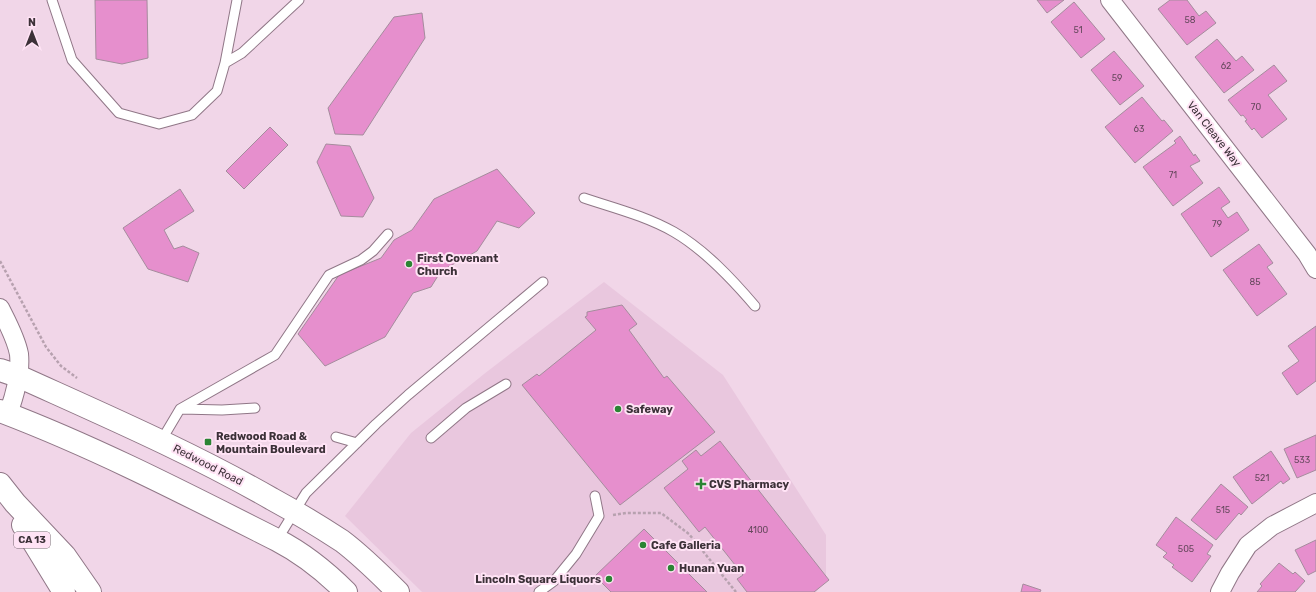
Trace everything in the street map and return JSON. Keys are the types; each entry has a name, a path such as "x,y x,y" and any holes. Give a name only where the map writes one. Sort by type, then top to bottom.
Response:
{"main road":[{"name":"Redwood Road","path":"10,376 161,441 213,466 294,511 343,542 375,569 398,592"},
{"path":"4,413 48,430 153,477 277,540 296,550 322,569 346,592"},
{"path":"0,484 15,503 65,556 90,592"},
{"name":"CA 13","path":"0,487 64,592"}],"street":[{"name":"Van Cleave Way","path":"1110,0 1307,254 1316,268"},
{"path":"0,308 13,334 18,353 10,376 4,413"},
{"path":"1220,592 1248,545 1272,526 1316,503"}],"lane":[{"path":"52,0 72,60 119,113 159,124 192,115 217,91 225,63 237,0"},
{"path":"225,63 242,53 299,0"},
{"path":"584,198 649,220 674,232 691,244 730,277 755,306"},
{"path":"161,441 180,409 275,355 329,275 361,260 373,251 388,234"},
{"path":"277,540 306,493 357,443 408,395 544,282"},
{"path":"431,438 466,408 506,384"},
{"path":"180,409 222,410 255,408"},
{"path":"336,437 357,443"},
{"path":"539,592 554,581 576,554 599,516 595,496"}],"path":[{"path":"0,261 46,347 60,366 80,380"},
{"path":"599,516 626,513 662,513 689,534 736,592"}],"shaded area":[{"path":"604,282 723,375 826,535 826,580 816,592 422,592 345,516 411,433 484,374"}],"building":[{"path":"95,0 147,0 148,58 122,64 96,59"},
{"path":"1037,0 1064,0 1047,13"},
{"path":"1170,0 1187,0 1199,16 1206,11 1216,23 1187,45 1158,9"},
{"path":"1074,2 1105,39 1081,58 1051,22"},
{"path":"422,13 425,38 363,135 335,134 328,108 394,17"},
{"path":"1217,39 1236,61 1242,56 1254,70 1224,93 1195,57"},
{"path":"1114,51 1144,86 1120,105 1091,70"},
{"path":"1274,65 1287,81 1268,95 1287,119 1262,138 1254,128 1252,130 1245,121 1247,120 1243,115 1241,116 1228,100"},
{"path":"1142,97 1162,121 1164,120 1173,131 1135,163 1105,127"},
{"path":"270,127 288,145 244,189 226,171"},
{"path":"1180,136 1194,156 1195,154 1200,161 1190,166 1203,183 1173,206 1143,167 1176,143 1174,141"},
{"path":"326,144 350,146 374,198 363,217 341,216 317,162"},
{"name":"First Covenant Church","path":"497,169 535,213 519,228 497,221 477,251 441,271 431,287 413,293 385,337 325,366 298,334 339,275 381,258 394,240 412,230 434,199"},
{"path":"1219,187 1230,202 1221,208 1228,218 1237,212 1249,230 1211,257 1181,214"},
{"path":"180,189 194,211 164,230 174,249 183,246 199,253 188,282 148,269 123,228"},
{"path":"1259,244 1273,263 1267,267 1287,294 1257,316 1223,270"},
{"name":"Safeway","path":"622,305 637,324 629,330 664,378 667,376 715,432 620,505 522,385 537,374 539,376 596,330 585,317 587,316 587,312"},
{"path":"1316,326 1316,381 1297,395 1282,373 1299,361 1288,346"},
{"path":"1316,435 1316,470 1297,478 1284,449"},
{"path":"720,441 829,580 814,592 747,592 737,579 743,575 705,527 699,532 664,488 688,469 682,461 696,450 701,456"},
{"path":"1271,451 1290,479 1283,484 1281,481 1252,504 1233,477"},
{"path":"1221,484 1248,507 1241,515 1239,513 1216,540 1191,520"},
{"path":"1176,517 1213,545 1207,554 1211,556 1192,582 1172,567 1174,565 1163,557 1167,553 1156,545"},
{"path":"644,529 707,592 611,592 595,576"},
{"path":"1316,540 1316,571 1308,575 1295,550"},
{"path":"1279,563 1293,574 1295,572 1305,581 1295,592 1257,592 1262,586 1260,584"},
{"path":"1023,584 1041,590 1040,592 1021,592"}],"place":[{"name":"First Covenant Church","path":"409,264"},
{"name":"Safeway","path":"618,409"},
{"name":"Redwood Road & Mountain Boulevard","path":"208,442"},
{"name":"CVS Pharmacy","path":"701,484"},
{"name":"Cafe Galleria","path":"643,545"},
{"name":"Hunan Yuan","path":"671,568"},
{"name":"Lincoln Square Liquors","path":"609,579"}]}
